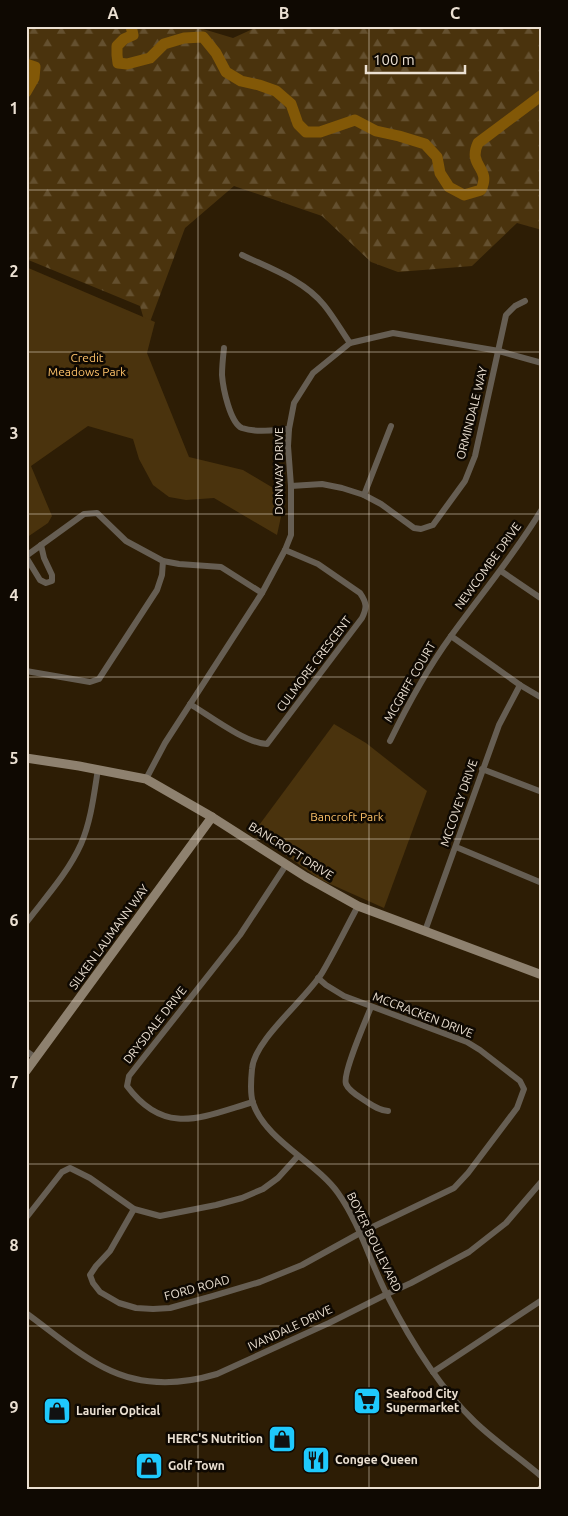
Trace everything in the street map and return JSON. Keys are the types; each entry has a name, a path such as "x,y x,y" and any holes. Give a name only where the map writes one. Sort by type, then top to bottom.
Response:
{"street":[{"path":"242,255 304,287 323,304 350,343"},
{"name":"ORMINDALE WAY","path":"291,486 322,484 342,488 364,495 381,504 414,528 421,529 433,525 465,481 475,456 506,315 515,306 525,301"},
{"name":"DONWAY DRIVE","path":"146,779 165,743 262,593 285,550 291,535 289,429 294,403 313,373 350,343 393,333 499,352 542,363"},
{"path":"224,348 222,376 225,397 233,418 241,428 253,430 289,429"},
{"path":"364,495 391,426"},
{"name":"NEWCOMBE DRIVE","path":"451,636 501,571 542,508"},
{"path":"41,545 44,558 52,575 52,581 46,583 40,580 26,556 41,545 84,514 97,513 126,542 163,561 221,567 262,593"},
{"name":"CULMORE CRESCENT","path":"190,704 249,740 260,744 267,744 362,618 367,608 360,593 318,564 285,550"},
{"path":"26,671 90,682 99,679 157,590 162,575 163,561"},
{"path":"501,571 542,599"},
{"path":"451,636 520,685 542,698"},
{"name":"MCGRIFF COURT","path":"390,741 410,700 451,636"},
{"name":"MCCOVEY DRIVE","path":"425,931 482,769 499,725 520,685"},
{"name":"BANCROFT DRIVE","path":"26,758 146,779 212,817 286,865 358,906 542,975"},
{"path":"482,769 542,792"},
{"path":"26,923 72,861 81,843 89,821 98,770"},
{"name":"SILKEN LAUMANN WAY","path":"26,1071 212,817"},
{"path":"456,847 542,884"},
{"name":"DRYSDALE DRIVE","path":"253,1102 192,1119 174,1119 157,1115 135,1097 127,1086 129,1076 240,935 286,865"},
{"name":"BOYER BOULEVARD","path":"358,906 318,978 263,1043 252,1067 253,1102 262,1120 338,1193 360,1233 387,1294 411,1338 433,1372 474,1421 542,1477"},
{"name":"MCCRACKEN DRIVE","path":"318,978 344,996 467,1042 520,1081 524,1089 518,1108 468,1173 454,1188 360,1233"},
{"path":"371,1007 348,1068 346,1082 349,1089 373,1106 388,1111"},
{"path":"26,1051 36,1058"},
{"path":"26,1218 62,1172 70,1168 90,1178 134,1209 160,1216 216,1205 242,1198 263,1189 278,1178 298,1156"},
{"name":"IVANDALE DRIVE","path":"26,1313 105,1369 141,1380 163,1383 188,1381 217,1374 329,1323 469,1252 485,1241 518,1210 542,1181"},
{"name":"FORD ROAD","path":"134,1209 110,1251 90,1275 100,1292 119,1303 136,1308 170,1308 260,1282 302,1264 360,1233"},
{"path":"433,1372 542,1300"}],"green space":[{"path":"26,26 193,26 233,38 259,26 542,26 542,230 517,223 472,266 398,272 371,262 322,216 234,186 185,228 147,330 140,306 26,259"},
{"name":"Credit Meadows Park","path":"26,267 155,322 147,353 189,457 243,470 280,492 282,512 277,535 214,498 186,500 169,497 153,485 139,459 133,439 88,426 31,466 52,516 48,523 26,538"},
{"name":"Bancroft Park","path":"334,724 366,743 427,791 384,908 319,879 254,832"}],"waterway":[{"path":"131,26 133,35 124,39 117,46 118,63 127,64 150,58 164,44 184,38 203,37 216,53 226,72 241,81 276,91 291,104 298,124 306,132 320,132 355,120 376,131 425,144 437,157 440,173 449,187 464,195 481,190 484,182 484,176 475,157 478,143 542,95"},
{"path":"26,64 35,67 34,78 26,92"}],"place":[{"name":"Seafood City Supermarket","path":"367,1401"},
{"name":"Laurier Optical","path":"57,1411"},
{"name":"HERC'S Nutrition","path":"282,1439"},
{"name":"Congee Queen","path":"316,1460"},
{"name":"Golf Town","path":"149,1466"}]}
